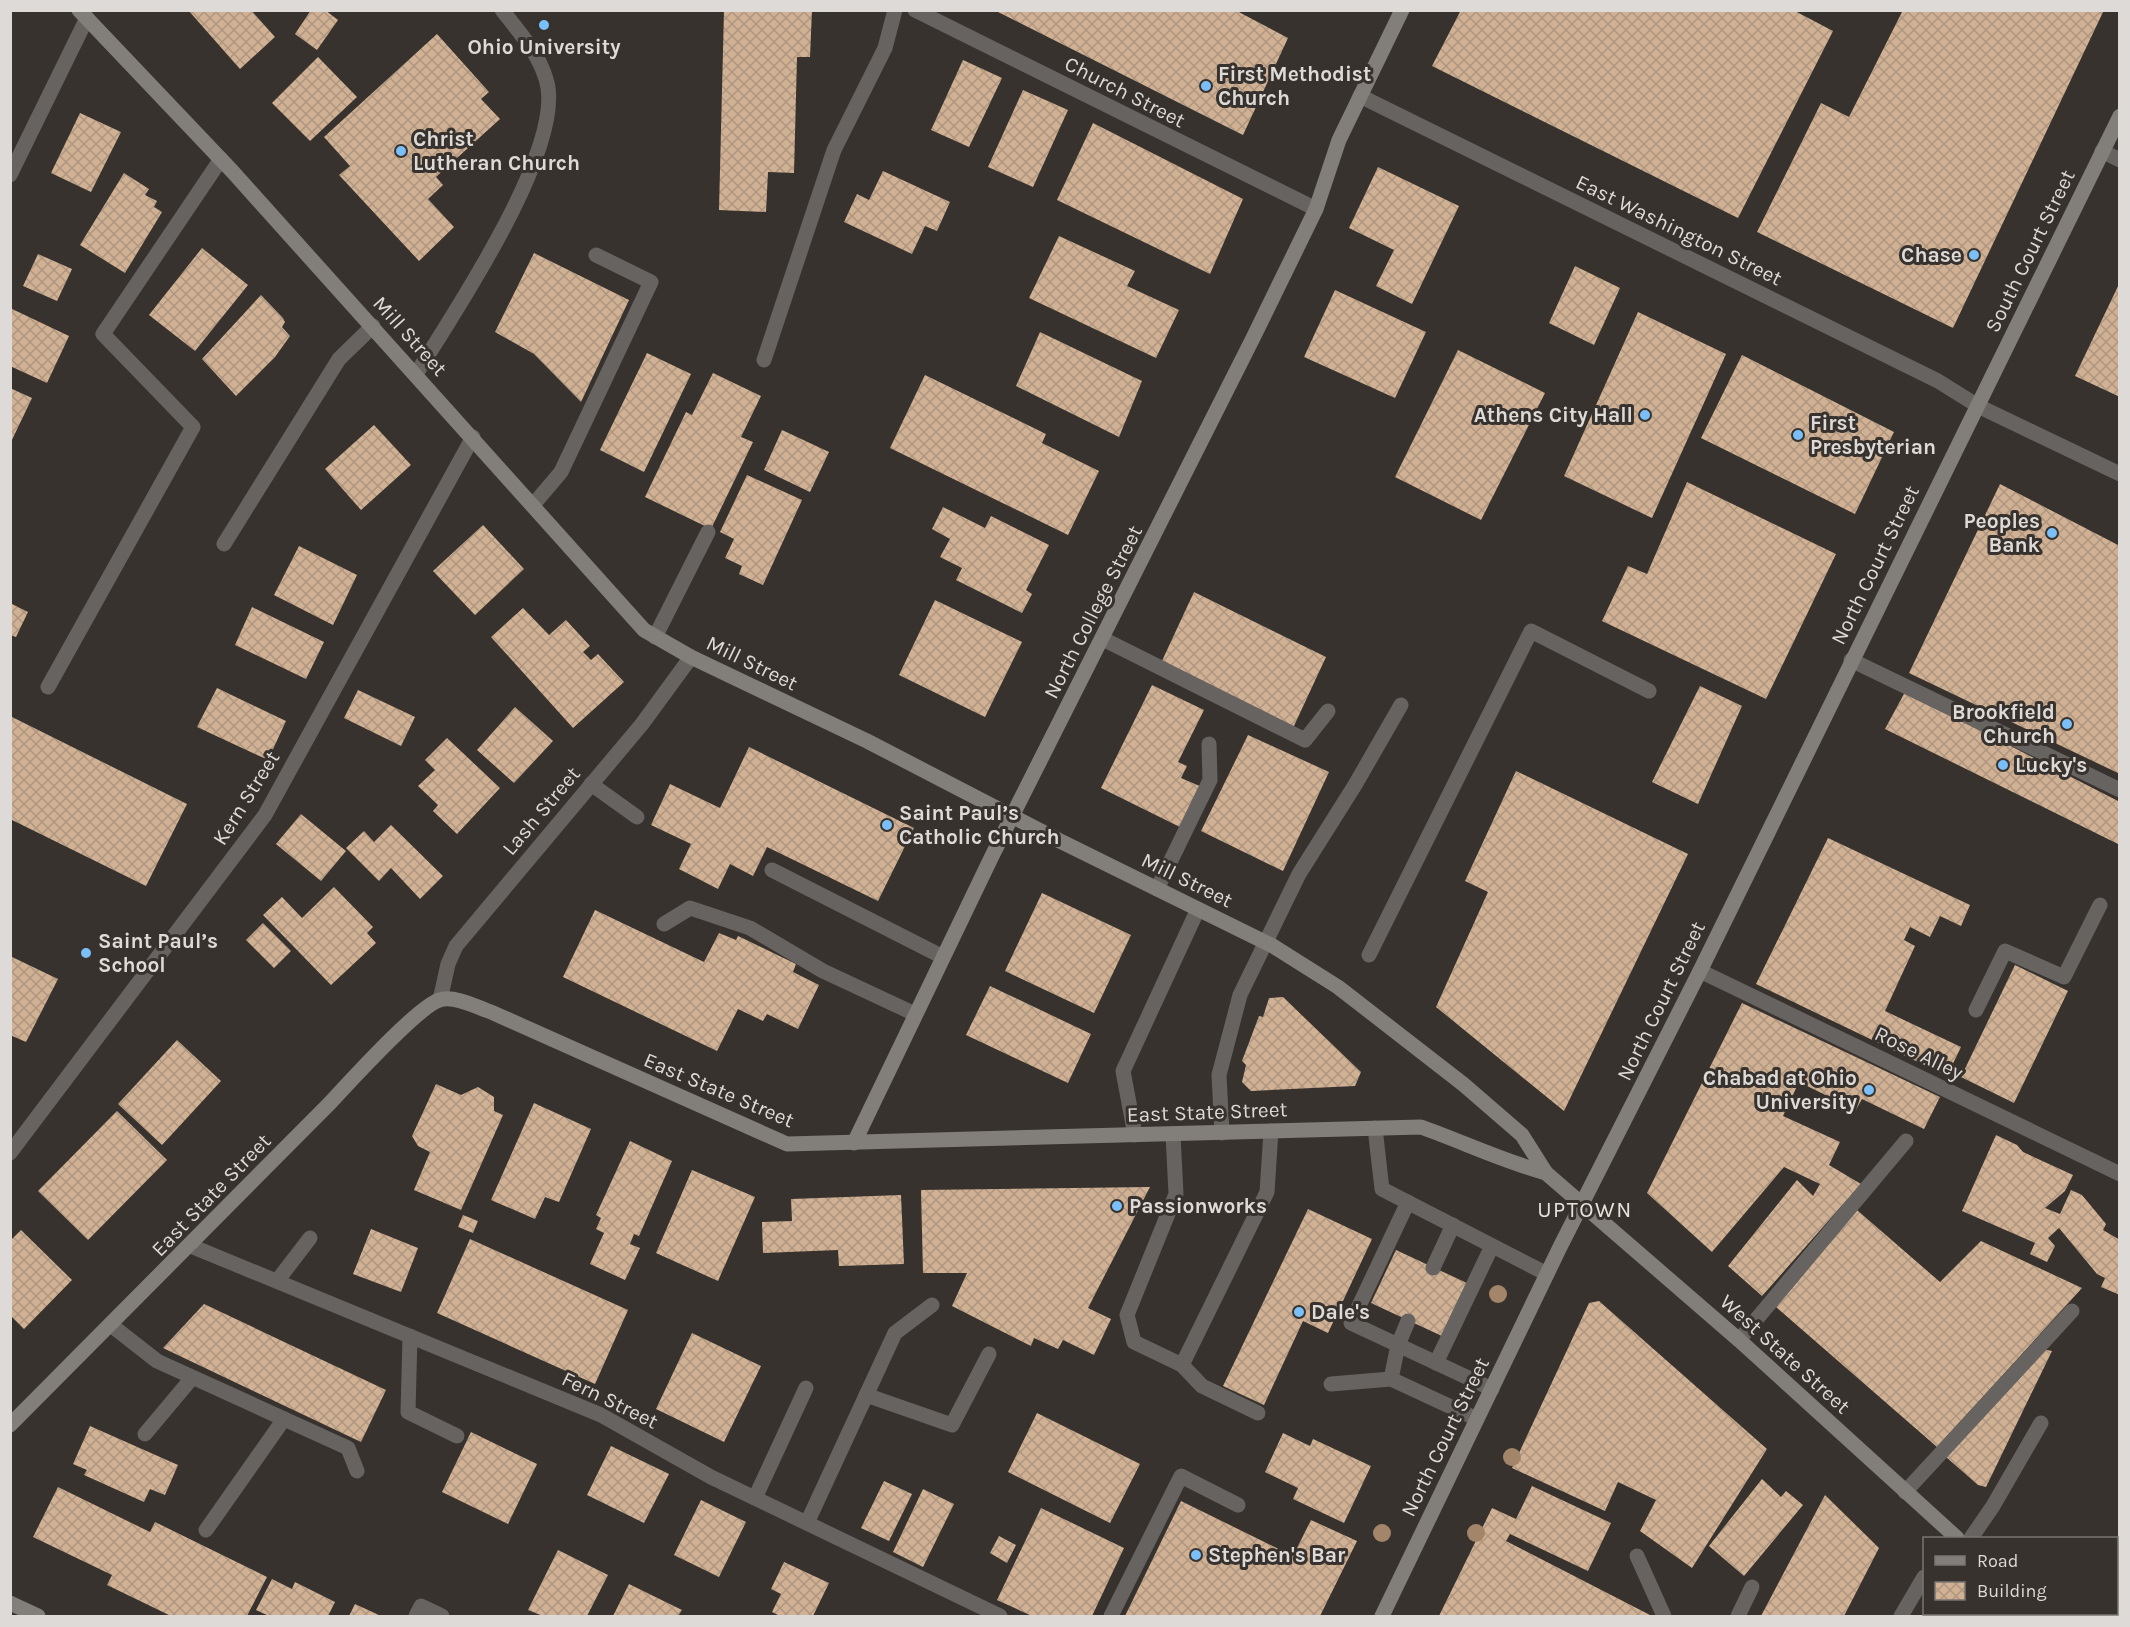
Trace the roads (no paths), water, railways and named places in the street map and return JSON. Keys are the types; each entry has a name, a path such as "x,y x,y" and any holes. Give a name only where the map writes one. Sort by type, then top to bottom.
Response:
{"street":[{"path":"416,374 488,257 517,203 544,127 549,104 547,80 533,49 502,10"},
{"path":"764,360 834,150 885,48 895,10"},
{"name":"Church Street","path":"915,10 1316,209"},
{"name":"North College Street","path":"854,1143 943,957 1316,209 1340,140 1402,10"},
{"path":"10,175 82,14"},
{"name":"Mill Street","path":"82,14 221,159 473,437 632,618 655,637 1265,942 1338,987 1462,1084 1522,1135 1546,1173"},
{"name":"East Washington Street","path":"1360,96 1938,381 1978,406 2120,474"},
{"name":"South Court Street","path":"1978,406 2120,116"},
{"path":"2102,151 2120,160"},
{"path":"48,687 193,427 103,334 221,159"},
{"path":"533,506 561,472 651,282 596,255"},
{"path":"225,544 339,359 373,326"},
{"name":"North Court Street","path":"1383,1617 1547,1274 1700,971 1851,660 1978,406"},
{"name":"Kern Street","path":"10,1153 265,815 473,437"},
{"path":"655,637 708,532"},
{"path":"1369,955 1531,631 1649,691"},
{"path":"1103,639 1305,740 1328,711"},
{"name":"Lash Street","path":"440,1000 448,964 456,946 642,724 691,657"},
{"path":"1851,660 2120,790"},
{"path":"1222,1133 1219,1075 1240,995 1299,874 1355,785 1401,705"},
{"path":"1157,889 1210,780 1209,744"},
{"path":"591,784 637,817"},
{"path":"772,870 943,957"},
{"path":"1976,1010 2005,951 2064,977 2100,905"},
{"path":"664,924 690,908 750,928 823,971 915,1014"},
{"path":"1135,1135 1123,1071 1198,909"},
{"name":"Rose Alley","path":"1700,971 2120,1174"},
{"name":"East State Street","path":"10,1425 191,1246 382,1049 427,1007 440,1000 450,999 491,1012 787,1144 1421,1127 1512,1163 1546,1173 1583,1203"},
{"path":"1375,1128 1382,1189 1547,1274"},
{"path":"1182,1365 1267,1192 1271,1131"},
{"path":"1173,1134 1176,1194 1127,1315 1134,1342 1182,1365 1202,1386 1258,1413"},
{"path":"1739,1340 1906,1141"},
{"path":"1408,1202 1351,1323 1492,1389"},
{"name":"West State Street","path":"1583,1203 1739,1340 1951,1537"},
{"path":"1433,1268 1453,1225"},
{"path":"277,1281 310,1238"},
{"name":"Fern Street","path":"191,1246 601,1415 711,1477 1000,1617"},
{"path":"1436,1363 1492,1246"},
{"path":"807,1523 895,1333 932,1305"},
{"path":"1905,1492 2072,1311"},
{"path":"1391,1379 1398,1345 1408,1321"},
{"path":"111,1325 157,1361 348,1448 357,1471"},
{"path":"410,1336 408,1412 457,1436"},
{"path":"866,1395 952,1425 989,1354"},
{"path":"145,1434 192,1378"},
{"path":"1330,1384 1391,1379 1477,1419"},
{"path":"755,1498 806,1388"},
{"path":"206,1530 284,1419"},
{"path":"1972,1537 2041,1423"},
{"path":"1111,1617 1181,1476 1238,1505"},
{"path":"1637,1557 1664,1617"},
{"path":"1901,1617 1923,1578"},
{"path":"1738,1617 1752,1587"},
{"path":"10,1603 38,1617"},
{"path":"416,1617 420,1606 442,1617"}],"place":[{"name":"Ohio University","path":"544,25"},
{"name":"First Methodist Church","path":"1206,86"},
{"name":"Christ Lutheran Church","path":"401,151"},
{"name":"Chase","path":"1974,255"},
{"name":"Athens City Hall","path":"1645,415"},
{"name":"First Presbyterian","path":"1798,435"},
{"name":"Peoples Bank","path":"2052,533"},
{"name":"Brookfield Church","path":"2067,724"},
{"name":"Lucky's","path":"2003,765"},
{"name":"Saint Paul’s Catholic Church","path":"887,825"},
{"name":"Saint Paul’s School","path":"86,953"},
{"name":"Chabad at Ohio University","path":"1869,1090"},
{"name":"Passionworks","path":"1117,1206"},
{"name":"Dale's","path":"1299,1312"},
{"name":"Stephen's Bar","path":"1196,1555"}],"district":[{"name":"UPTOWN","path":"1585,1210"}]}
